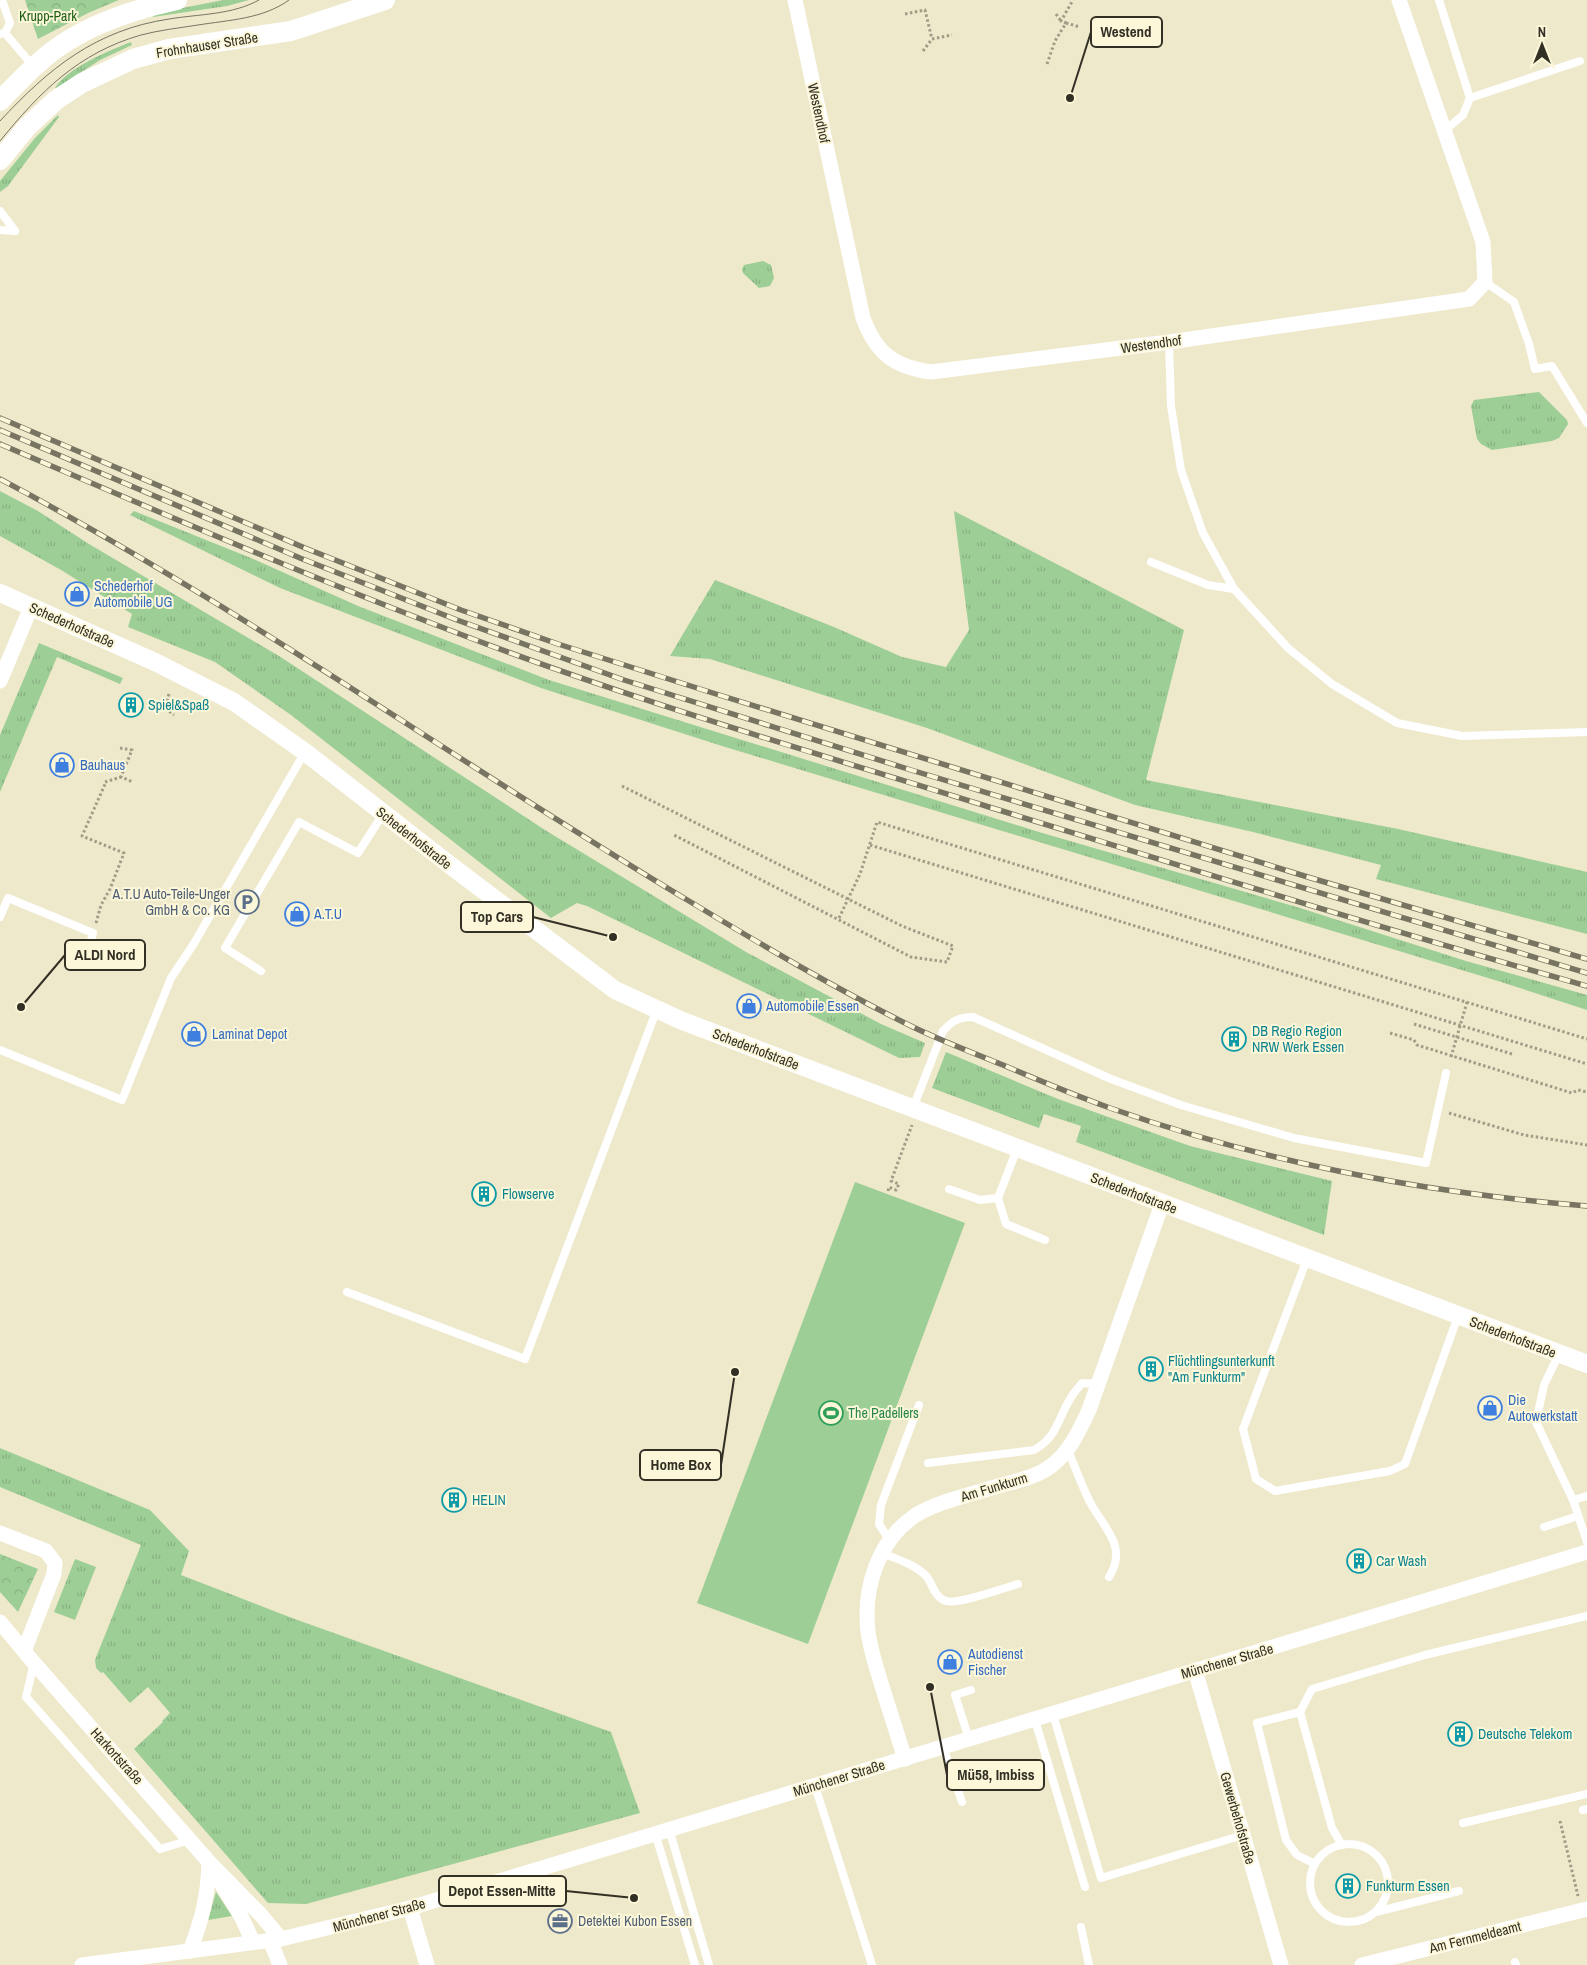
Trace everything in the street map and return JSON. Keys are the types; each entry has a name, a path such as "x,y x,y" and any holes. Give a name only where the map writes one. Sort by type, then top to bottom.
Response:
{"main road":[{"path":"0,101 56,49 92,29 136,11 176,0"},
{"name":"Frohnhauser Straße","path":"0,160 33,121 62,96 96,76 133,59 169,49 297,30 383,0"}],"street":[{"name":"Westendhof","path":"795,0 862,318 869,336 884,354 901,365 915,370 931,372 1169,342 1469,298 1485,282"},
{"path":"1398,0 1483,242 1485,282"},
{"name":"Schederhofstraße","path":"0,593 201,684 234,702 305,752 383,814 615,990 680,1020 1587,1364"},
{"path":"0,680 31,607"},
{"name":"Am Funkturm","path":"905,1759 868,1633 868,1592 874,1569 886,1547 901,1526 918,1514 950,1501 1036,1474 1050,1467 1068,1450 1075,1440 1089,1410 1162,1204"},
{"path":"0,1533 46,1551 55,1562 54,1574 24,1651"},
{"name":"Münchener Straße","path":"82,1965 275,1939 410,1908 1587,1552"},
{"name":"Harkortstraße","path":"0,1622 209,1862 261,1915 275,1939 280,1965"},
{"name":"Gewerbehofstraße","path":"1195,1670 1281,1965"},
{"path":"190,1951 208,1892 209,1862"},
{"name":"Harkortstraße","path":"209,1862 242,1918 253,1942"},
{"path":"410,1908 427,1965"},
{"name":"Am Fernmeldeamt","path":"1362,1965 1584,1909"}],"lane":[{"path":"2,0 10,23 2,34 35,67"},
{"path":"1439,0 1470,98 1463,115 1444,131"},
{"path":"1470,98 1580,61"},
{"path":"0,211 15,231 0,230"},
{"path":"1485,282 1514,302 1529,344 1535,369 1552,366 1587,423"},
{"path":"1169,342 1171,406 1181,470 1203,534 1234,589 1288,648 1324,678 1397,723 1462,736 1587,732"},
{"path":"1150,562 1208,585 1234,589"},
{"path":"0,1050 122,1100 171,978 193,946 305,752"},
{"path":"261,971 225,948 299,822 358,853 383,814"},
{"path":"0,917 8,898 93,933 89,947"},
{"path":"347,1292 525,1359 657,1009"},
{"path":"915,1110 943,1031 950,1022 961,1017 973,1017 986,1021 1041,1049 1111,1080 1181,1105 1294,1138 1426,1163 1446,1073"},
{"path":"1017,1149 998,1198 1006,1224 1045,1240"},
{"path":"950,1189 980,1200 998,1198"},
{"path":"1307,1259 1243,1429 1256,1479 1275,1492 1390,1471 1404,1464 1458,1316"},
{"path":"1559,1354 1544,1385 1536,1422 1572,1500 1587,1542"},
{"path":"928,1463 1034,1450 1046,1443 1059,1423 1071,1396 1082,1383 1098,1384"},
{"path":"919,1405 881,1505 879,1524 886,1547 926,1577 940,1598 947,1602 958,1601 1018,1584"},
{"path":"1068,1450 1090,1503 1109,1530 1115,1543 1115,1567 1109,1577"},
{"path":"1572,1500 1587,1496"},
{"path":"1544,1527 1578,1516"},
{"path":"1342,1845 1332,1828 1300,1712 1312,1689 1425,1655 1587,1616"},
{"path":"34,1663 26,1697 160,1849 189,1838"},
{"path":"969,1739 955,1695 971,1690"},
{"path":"1300,1712 1257,1723 1286,1840 1297,1855 1315,1864"},
{"path":"1054,1714 1102,1878 1243,1835"},
{"path":"1035,1720 1085,1887"},
{"path":"943,1747 962,1802"},
{"path":"815,1786 872,1965"},
{"path":"1464,1823 1587,1794"},
{"path":"662,1831 695,1965"},
{"path":"662,1831 709,1965"},
{"path":"1376,1912 1383,1903 1387,1892 1388,1880 1380,1859 1366,1848 1353,1845 1342,1845 1325,1852 1315,1864 1310,1882 1311,1894 1323,1913 1333,1919 1350,1922 1366,1918 1376,1912 1459,1892"},
{"path":"1081,1927 1089,1965"}],"path":[{"path":"1061,20 1073,0"},
{"path":"905,14 925,10 932,39"},
{"path":"1056,14 1066,23 1080,27"},
{"path":"1047,64 1055,41 1066,23"},
{"path":"923,51 932,39 952,35"},
{"path":"169,694 165,708 174,716"},
{"path":"120,748 132,750 121,777"},
{"path":"93,933 101,905 110,889 124,853 82,836 105,782 121,777 133,782"},
{"path":"622,786 848,900 902,926 953,946 947,962 911,957 674,834"},
{"path":"839,918 848,900 878,822 1587,1039"},
{"path":"870,845 1587,1064"},
{"path":"1446,1073 1467,1002"},
{"path":"1414,1024 1512,1054"},
{"path":"1390,1034 1414,1040 1417,1045 1572,1093 1578,1090 1587,1092"},
{"path":"1437,1109 1524,1135 1587,1145"},
{"path":"888,1191 889,1187 896,1190 899,1184 891,1181 915,1110"},
{"path":"1560,1821 1584,1909"}],"green space":[{"name":"Krupp-Park","path":"25,0 119,0 88,13 38,39"},
{"path":"223,0 249,0 227,6 153,17 152,14"},
{"path":"131,42 132,45 100,60 55,88 79,67"},
{"path":"58,115 59,117 8,186 0,192 0,181 35,138"},
{"path":"763,261 771,265 774,278 770,286 759,288 743,273 742,269 744,265"},
{"path":"1539,392 1567,420 1568,424 1559,438 1552,441 1492,450 1481,444 1477,439 1471,406 1474,400"},
{"path":"0,491 38,511 89,544 279,656 545,830 746,952 881,1024 925,1043 920,1057 899,1058 587,906 577,903 551,918 291,715 215,662 128,627 132,614 61,570 0,536"},
{"path":"134,511 251,558 358,606 549,680 1039,832 1300,908 1466,961 1587,995 1587,1010 1498,981 722,746 541,688 280,588 130,515"},
{"path":"954,511 1184,630 1146,780 1398,829 1587,872 1587,934 1376,879 1381,865 1253,832 1135,805 927,728 710,659 670,656 715,580 834,627 902,657 946,667 969,630"},
{"path":"39,643 123,678 120,684 57,657 0,792 0,735"},
{"path":"946,1052 1058,1099 1190,1146 1332,1181 1324,1235 1076,1142 1081,1126 1044,1114 1039,1128 932,1088"},
{"name":"The Padellers","path":"855,1182 965,1223 808,1644 697,1603"},
{"path":"0,1448 150,1510 189,1551 181,1575 292,1618 611,1732 640,1813 306,1904 268,1903 134,1749 170,1713 148,1687 130,1703 103,1672 101,1673 96,1668 95,1660 141,1545 0,1487"},
{"path":"0,1554 38,1569 18,1612 0,1592"},
{"path":"75,1559 96,1567 75,1620 54,1612"},
{"path":"216,1892 232,1916 208,1920"}],"tram line":[{"path":"0,121 56,68 96,42 143,24 238,9 259,0"},
{"path":"0,141 30,106 62,76 98,52 148,33 257,15 289,0"}],"railway":[{"path":"0,418 305,548 461,610 558,644 1311,878 1587,959"},
{"path":"0,430 300,558 457,620 624,680 911,770 1587,973"},
{"path":"0,444 338,586 518,656 652,702 1213,876 1587,986"},
{"path":"0,479 176,579 517,795 716,917 828,982 924,1032 1097,1103 1226,1144 1285,1159 1405,1184 1466,1193 1587,1206"}],"place":[{"name":"Westend","path":"1070,98"},
{"name":"Schederhof Automobile UG","path":"77,594"},
{"name":"Spiel&Spaß","path":"131,705"},
{"name":"Bauhaus","path":"62,765"},
{"name":"A.T.U Auto-Teile-Unger GmbH & Co. KG","path":"247,902"},
{"name":"A.T.U","path":"297,914"},
{"name":"Top Cars","path":"613,937"},
{"name":"Automobile Essen","path":"749,1006"},
{"name":"ALDI Nord","path":"21,1007"},
{"name":"Laminat Depot","path":"194,1034"},
{"name":"DB Regio Region NRW Werk Essen","path":"1234,1039"},
{"name":"Flowserve","path":"484,1194"},
{"name":"Flüchtlingsunterkunft \"Am Funkturm\"","path":"1151,1369"},
{"name":"Home Box","path":"735,1372"},
{"name":"Die Autowerkstatt","path":"1490,1408"},
{"name":"The Padellers","path":"831,1413"},
{"name":"HELIN","path":"454,1500"},
{"name":"Car Wash","path":"1359,1561"},
{"name":"Autodienst Fischer","path":"950,1662"},
{"name":"Mü58, Imbiss","path":"930,1687"},
{"name":"Deutsche Telekom","path":"1460,1734"},
{"name":"Funkturm Essen","path":"1348,1886"},
{"name":"Depot Essen-Mitte","path":"634,1898"},
{"name":"Detektei Kubon Essen","path":"560,1921"}]}
